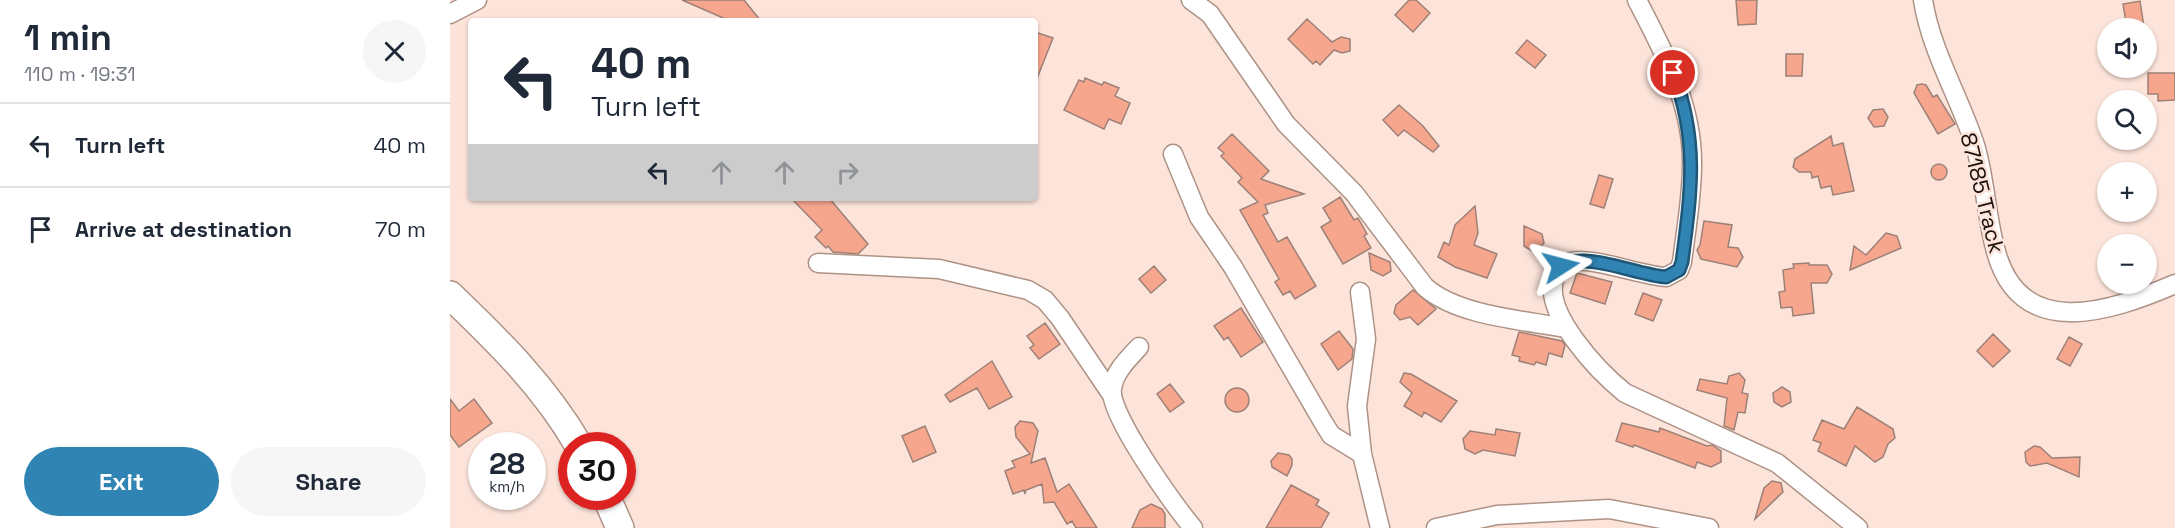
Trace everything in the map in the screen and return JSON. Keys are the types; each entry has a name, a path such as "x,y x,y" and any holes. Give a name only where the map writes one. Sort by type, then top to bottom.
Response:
{"main road":[{"path":"450,295 507,350 552,404 570,432"},
{"path":"612,510 620,528"}],"street":[{"path":"450,14 477,0"},
{"path":"1191,0 1210,14 1286,124 1354,193 1425,287 1438,298 1457,306 1566,328"},
{"path":"1637,0 1667,58 1679,88 1691,140 1691,193 1682,262 1679,270 1666,277 1587,261 1569,262 1561,266 1556,276 1552,296 1566,328 1608,380 1625,393 1641,403 1768,457 1807,485 1858,528"},
{"name":"87185 Track","path":"1923,0 1947,82 1975,146 1995,250 2002,268 2021,294 2052,312 2081,314 2119,307 2175,285"},
{"path":"1173,154 1199,217 1233,267 1331,435 1362,454"},
{"path":"819,263 939,269 1028,290 1045,300 1060,318 1112,395 1122,420 1146,461 1193,528"},
{"path":"1360,292 1365,339 1357,406 1362,454 1380,528"},
{"path":"1112,395 1112,388 1122,365 1139,347"},
{"path":"1436,528 1497,515 1609,509 1709,528"}],"building":[{"path":"682,0 744,0 759,18 723,18"},
{"path":"1409,0 1416,0 1430,13 1413,32 1395,15"},
{"path":"1736,0 1757,0 1756,24 1738,25"},
{"path":"2140,1 2143,18 2125,18 2123,4"},
{"path":"1307,19 1332,42 1341,37 1350,39 1350,51 1342,53 1334,50 1320,65 1316,61 1313,64 1288,39"},
{"path":"1038,33 1053,38 1038,76"},
{"path":"1527,40 1546,55 1535,68 1516,53"},
{"path":"1786,54 1803,54 1802,76 1786,76"},
{"path":"2157,73 2175,73 2175,100 2158,101 2157,90 2148,90 2148,78 2157,78"},
{"path":"1085,78 1102,85 1104,82 1119,88 1115,96 1130,103 1121,124 1109,119 1104,129 1064,110 1079,80 1084,82"},
{"path":"1917,85 1926,85 1933,97 1937,95 1955,124 1938,134 1914,93"},
{"path":"1399,105 1423,126 1439,146 1433,152 1404,130 1398,136 1383,120"},
{"path":"1883,109 1888,117 1884,126 1874,127 1868,118 1873,110"},
{"path":"1232,134 1269,171 1261,179 1304,194 1265,205 1268,213 1263,215 1278,242 1287,237 1316,286 1295,299 1290,291 1283,295 1275,282 1279,279 1240,210 1258,202 1238,182 1242,178 1221,156 1224,153 1218,148"},
{"path":"1831,136 1833,146 1843,143 1854,191 1833,195 1831,186 1821,188 1818,176 1812,178 1811,172 1799,172 1793,167 1795,159"},
{"path":"1936,164 1942,164 1947,172 1945,178 1936,180 1931,175 1931,169"},
{"path":"1599,175 1613,179 1604,208 1590,204"},
{"path":"1340,197 1354,220 1358,218 1367,234 1364,236 1371,248 1343,264 1321,227 1331,221 1323,208"},
{"path":"794,201 832,201 868,244 858,254 833,252 815,237 822,230"},
{"path":"1475,206 1478,233 1474,245 1497,254 1487,278 1455,267 1438,257 1444,242 1449,245 1455,225"},
{"path":"1704,221 1732,225 1728,247 1738,248 1743,257 1737,267 1701,259 1697,250"},
{"path":"1524,226 1542,234 1544,243 1537,250 1532,251 1524,246"},
{"path":"1886,233 1897,236 1901,248 1850,270 1854,246 1866,255"},
{"path":"1369,253 1390,262 1391,271 1383,276 1371,270"},
{"path":"1809,263 1809,265 1827,265 1832,274 1827,283 1811,283 1814,313 1793,316 1792,307 1781,308 1779,292 1785,291 1783,270 1794,268 1793,264"},
{"path":"1154,266 1166,280 1151,293 1139,279"},
{"path":"1577,273 1612,282 1605,304 1570,293"},
{"path":"1413,290 1436,309 1418,325 1410,317 1400,320 1394,313 1396,305"},
{"path":"1643,293 1662,300 1653,321 1635,314"},
{"path":"1241,308 1263,342 1241,357 1228,337 1224,340 1214,326"},
{"path":"1045,323 1060,344 1039,359 1030,348 1034,345 1027,336"},
{"path":"1339,331 1353,349 1352,359 1338,370 1321,344"},
{"path":"1519,332 1562,341 1565,345 1562,357 1549,353 1546,365 1519,361 1520,357 1512,355"},
{"path":"1993,334 2010,351 1993,367 1977,351"},
{"path":"2069,337 2082,344 2070,366 2057,359"},
{"path":"992,361 1012,397 989,409 977,388 950,402 945,395"},
{"path":"1404,373 1411,374 1457,401 1441,422 1424,412 1422,417 1404,406 1412,393 1400,382"},
{"path":"1739,373 1745,380 1742,393 1748,394 1745,413 1738,412 1734,430 1724,426 1727,398 1697,390 1700,379 1727,384 1729,376"},
{"path":"1170,384 1184,402 1170,412 1157,394"},
{"path":"1782,387 1790,392 1791,402 1782,407 1774,402 1773,393"},
{"path":"1237,388 1246,391 1249,400 1246,409 1237,412 1228,409 1225,400 1228,391"},
{"path":"450,399 459,411 474,399 492,423 480,432 468,432 468,440 459,447 450,435"},
{"path":"1857,407 1893,429 1895,438 1888,444 1883,457 1875,462 1855,446 1846,466 1818,451 1821,443 1813,440 1822,420 1844,429"},
{"path":"1020,421 1033,423 1038,431 1031,463 1045,458 1057,492 1069,484 1097,528 1076,528 1072,521 1067,524 1054,502 1044,503 1042,484 1026,490 1025,494 1024,490 1013,494 1005,471 1015,467 1012,461 1030,454 1016,437 1015,427"},
{"path":"1622,423 1659,432 1660,428 1707,446 1712,445 1721,451 1721,462 1711,467 1697,462 1695,468 1634,445 1633,447 1616,441"},
{"path":"925,426 936,452 913,462 902,436"},
{"path":"1496,429 1520,433 1515,456 1483,450 1475,454 1465,449 1463,439 1470,431 1495,435"},
{"path":"2034,446 2040,447 2052,458 2080,457 2079,477 2047,463 2030,466 2026,462 2025,452"},
{"path":"1278,453 1289,455 1292,459 1287,476 1272,467 1271,461"},
{"path":"1772,481 1781,483 1783,492 1755,519 1764,488"},
{"path":"1291,485 1319,500 1316,505 1329,513 1321,528 1266,528"},
{"path":"1151,504 1162,509 1165,514 1165,528 1132,528 1140,510"}],"route":[{"path":"1561,266 1578,260 1666,277 1679,270 1682,262 1693,164 1687,117 1673,73"}]}
